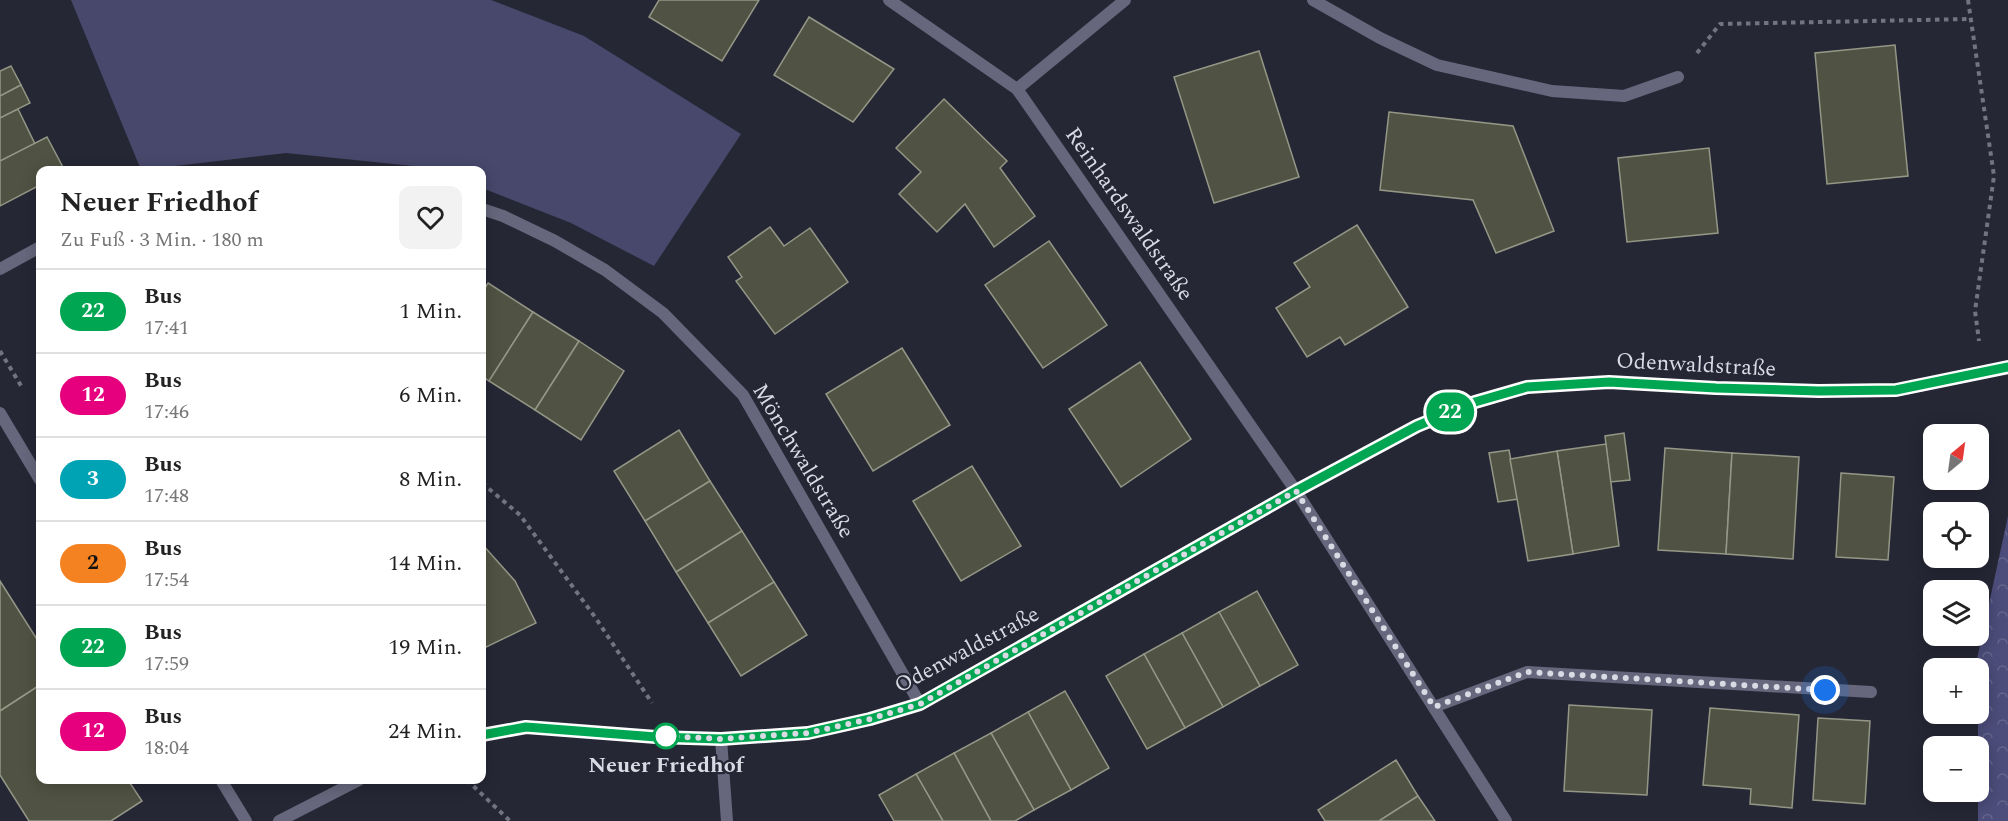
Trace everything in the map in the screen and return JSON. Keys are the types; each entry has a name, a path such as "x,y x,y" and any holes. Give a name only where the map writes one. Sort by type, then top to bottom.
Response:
{"street":[{"name":"Reinhardswaldstraße","path":"889,0 1017,89 1296,491"},
{"path":"1017,89 1125,0"},
{"path":"1313,0 1380,38 1437,65 1552,92 1624,96 1678,77"},
{"name":"Mönchwaldstraße","path":"486,210 555,241 605,270 663,313 743,395 920,704"},
{"path":"0,268 36,249"},
{"name":"Odenwaldstraße","path":"486,734 526,727 656,737 721,739 808,733 870,719 920,704 1296,491 1417,426 1475,402 1527,387 1609,382 1819,391 1896,390 2008,367"},
{"path":"0,413 36,473"},
{"path":"1296,491 1506,821"},
{"path":"1434,707 1527,672 1871,692"},
{"path":"721,739 727,821"},
{"path":"223,784 246,821"},
{"path":"279,821 351,784"}],"path":[{"path":"1968,0 1994,176 1975,311 1984,373"},
{"path":"1678,77 1720,24 1971,19"},
{"path":"0,351 29,399"},
{"path":"486,486 520,515 595,617 674,736"},
{"path":"471,784 510,821"}],"shaded area":[{"path":"71,0 491,0 584,36 741,134 654,266 571,223 486,190 486,166 413,166 286,153 175,166 139,166"}],"green space":[{"path":"2008,516 2008,821 1978,821 1978,802 1989,802 1989,736 1978,736 1978,724 1989,724 1989,658 1977,658 1980,646 1989,646 1989,604"}],"building":[{"path":"659,0 759,0 722,61 649,17"},
{"path":"809,17 894,69 853,122 774,75"},
{"path":"1895,45 1908,176 1827,184 1815,53"},
{"path":"1259,51 1299,177 1214,203 1174,77"},
{"path":"11,66 21,85 0,96 0,71"},
{"path":"21,85 30,103 0,118 0,96"},
{"path":"944,99 1007,161 1000,168 1035,216 994,247 965,204 937,232 899,194 921,172 896,148"},
{"path":"18,109 35,144 0,161 0,118"},
{"path":"1389,112 1513,126 1554,231 1496,253 1473,200 1380,190"},
{"path":"47,137 62,166 36,166 36,187 0,206 0,161"},
{"path":"1709,148 1718,233 1627,242 1618,158"},
{"path":"1357,225 1408,307 1345,345 1340,337 1307,357 1276,308 1310,287 1294,263"},
{"path":"770,227 784,246 810,228 848,282 775,334 736,281 742,277 728,257"},
{"path":"1049,241 1107,325 1043,368 985,285"},
{"path":"488,283 533,312 489,381 486,379 486,286"},
{"path":"533,312 579,341 535,410 489,381"},
{"path":"579,341 624,371 581,440 535,410"},
{"path":"902,348 950,425 873,471 826,394"},
{"path":"1140,362 1191,439 1121,487 1069,409"},
{"path":"679,430 710,481 645,521 614,471"},
{"path":"1624,433 1630,480 1610,482 1605,436"},
{"path":"1606,444 1619,546 1573,554 1557,451"},
{"path":"1665,448 1732,453 1726,554 1658,550"},
{"path":"1509,450 1518,499 1498,502 1489,453"},
{"path":"1557,451 1573,554 1528,561 1510,459"},
{"path":"1732,453 1799,457 1793,559 1726,554"},
{"path":"972,466 1021,546 961,581 913,501"},
{"path":"1841,473 1894,477 1888,560 1836,557"},
{"path":"710,481 742,531 676,572 645,521"},
{"path":"742,531 774,582 708,623 676,572"},
{"path":"486,548 515,581 536,623 486,647"},
{"path":"0,581 36,638 36,688 0,711"},
{"path":"774,582 807,635 741,676 708,623"},
{"path":"1257,591 1298,665 1260,686 1219,612"},
{"path":"1219,612 1260,686 1223,707 1182,633"},
{"path":"1182,633 1223,707 1185,728 1144,654"},
{"path":"1144,654 1185,728 1147,749 1106,676"},
{"path":"36,688 36,784 131,784 142,801 111,821 29,821 0,775 0,711"},
{"path":"1065,691 1109,768 1071,790 1028,712"},
{"path":"1569,705 1652,710 1647,795 1564,791"},
{"path":"1710,708 1799,715 1792,808 1750,804 1751,789 1703,785"},
{"path":"1028,712 1071,790 1034,810 991,733"},
{"path":"1818,718 1870,721 1865,804 1813,800"},
{"path":"991,733 1034,810 1015,821 991,821 954,753"},
{"path":"954,753 991,821 943,821 916,774"},
{"path":"1396,760 1418,796 1379,821 1325,821 1318,810"},
{"path":"916,774 943,821 894,821 879,795"},
{"path":"1418,796 1435,821 1379,821"}],"bus line":[{"name":"22","path":"486,734 526,727 656,737 721,739 808,733 870,719 920,704 1296,491 1417,426 1475,402 1527,387 1609,382 1819,391 1896,390 2008,367"}],"place":[{"name":"Neuer Friedhof","path":"666,736"}],"route":[{"path":"666,736 721,739 808,733 870,719 920,704 1296,491 1434,707 1527,672 1825,690"}]}
